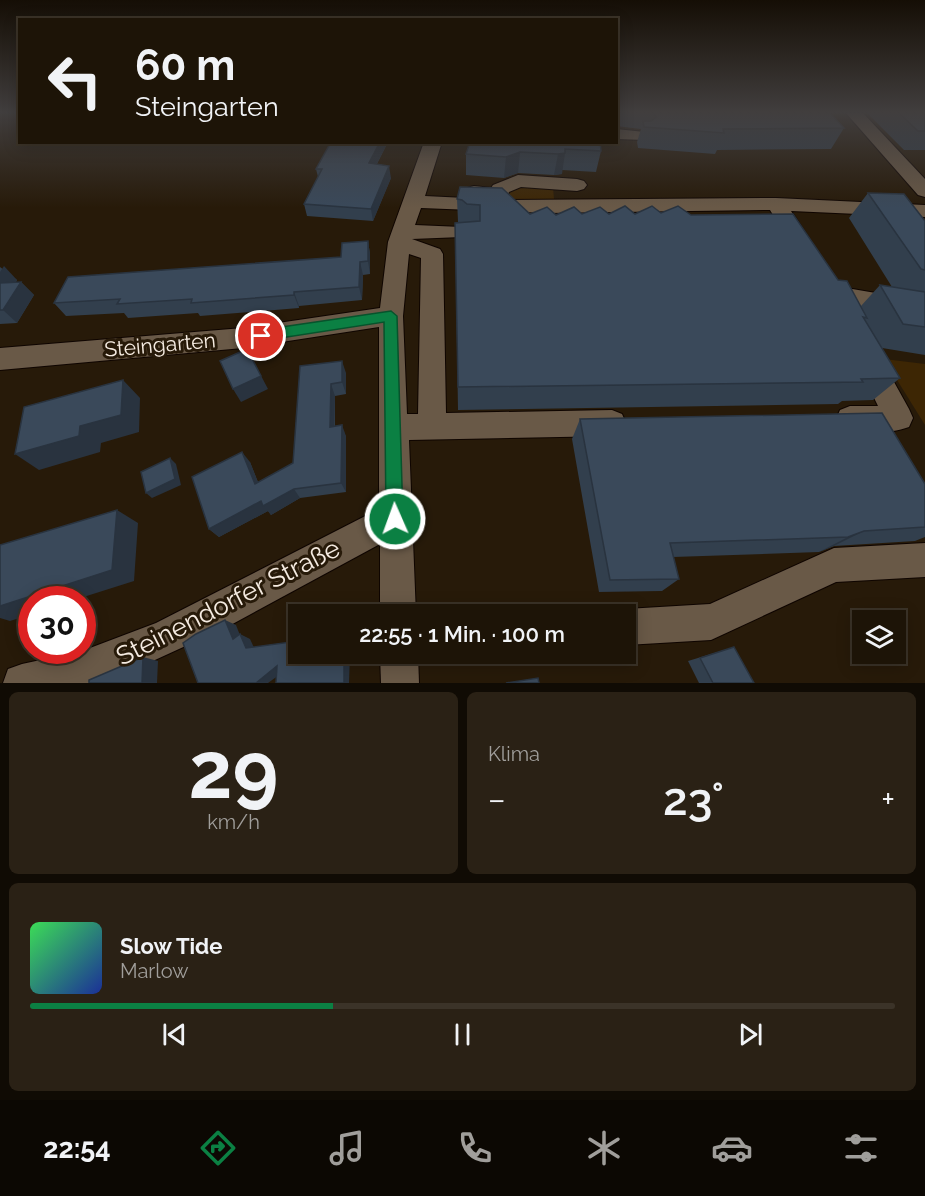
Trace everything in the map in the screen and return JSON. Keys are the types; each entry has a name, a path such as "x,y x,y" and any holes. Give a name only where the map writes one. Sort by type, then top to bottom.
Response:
{"street":[{"path":"398,604 391,316 400,237 432,145"},
{"path":"883,145 925,191"},
{"path":"415,194 499,195 500,189 518,181 577,185"},
{"path":"415,194 455,205 776,204 925,211"},
{"path":"776,204 823,277 899,418 827,419"},
{"path":"400,237 455,232"},
{"path":"400,237 432,254 432,427"},
{"path":"823,277 902,306"},
{"name":"Steingarten","path":"0,359 243,338 391,316"},
{"path":"392,427 636,423"},
{"name":"Steinendorfer Straße","path":"22,683 108,663 166,637 395,519"},
{"path":"636,626 711,622 834,565 925,560"},
{"path":"399,664 400,683"}],"shaded area":[{"path":"519,183 553,187 554,199 544,203 508,200 509,189"},
{"path":"884,359 925,364 925,425"}],"building":[{"path":"329,145 378,145 369,163 389,166 371,209 304,204 322,169 316,169"},
{"path":"469,145 600,145 601,151 565,149 565,153 558,154 520,152 506,157 466,154"},
{"path":"460,187 502,188 530,214 547,207 556,215 574,207 582,214 600,207 609,214 625,206 635,214 652,206 661,213 678,206 691,215 793,214 838,280 847,281 867,318 863,317 900,378 861,379 863,382 458,387 455,223 480,221 480,205 467,204 457,199"},
{"path":"868,193 904,194 925,221 925,270 921,269"},
{"path":"368,241 368,261 360,262 359,287 294,292 294,295 191,303 192,299 117,304 120,299 54,303 68,277 341,257 342,243"},
{"path":"21,282 3,310 0,310 0,283"},
{"path":"880,285 925,292 925,327 903,324"},
{"path":"247,349 261,376 233,389 220,361"},
{"path":"342,361 342,382 331,384 330,427 342,425 341,483 294,489 263,506 261,501 209,529 192,477 242,452 255,484 293,463 300,366"},
{"path":"123,380 121,415 80,426 79,436 15,454 24,407"},
{"path":"882,413 925,484 925,527 864,531 848,537 670,543 679,579 610,580 580,419"},
{"path":"170,458 175,479 146,493 141,472"},
{"path":"117,510 112,570 62,586 18,586 18,600 0,606 0,545"},
{"path":"225,620 233,639 240,634 246,648 288,642 288,664 344,664 344,683 276,683 277,666 256,683 198,683 183,643"},
{"path":"734,647 754,683 713,683 700,658"},
{"path":"143,657 142,683 89,683 89,680"},
{"path":"538,678 539,683 506,683"}],"route":[{"path":"261,336 391,316 395,519"}]}
